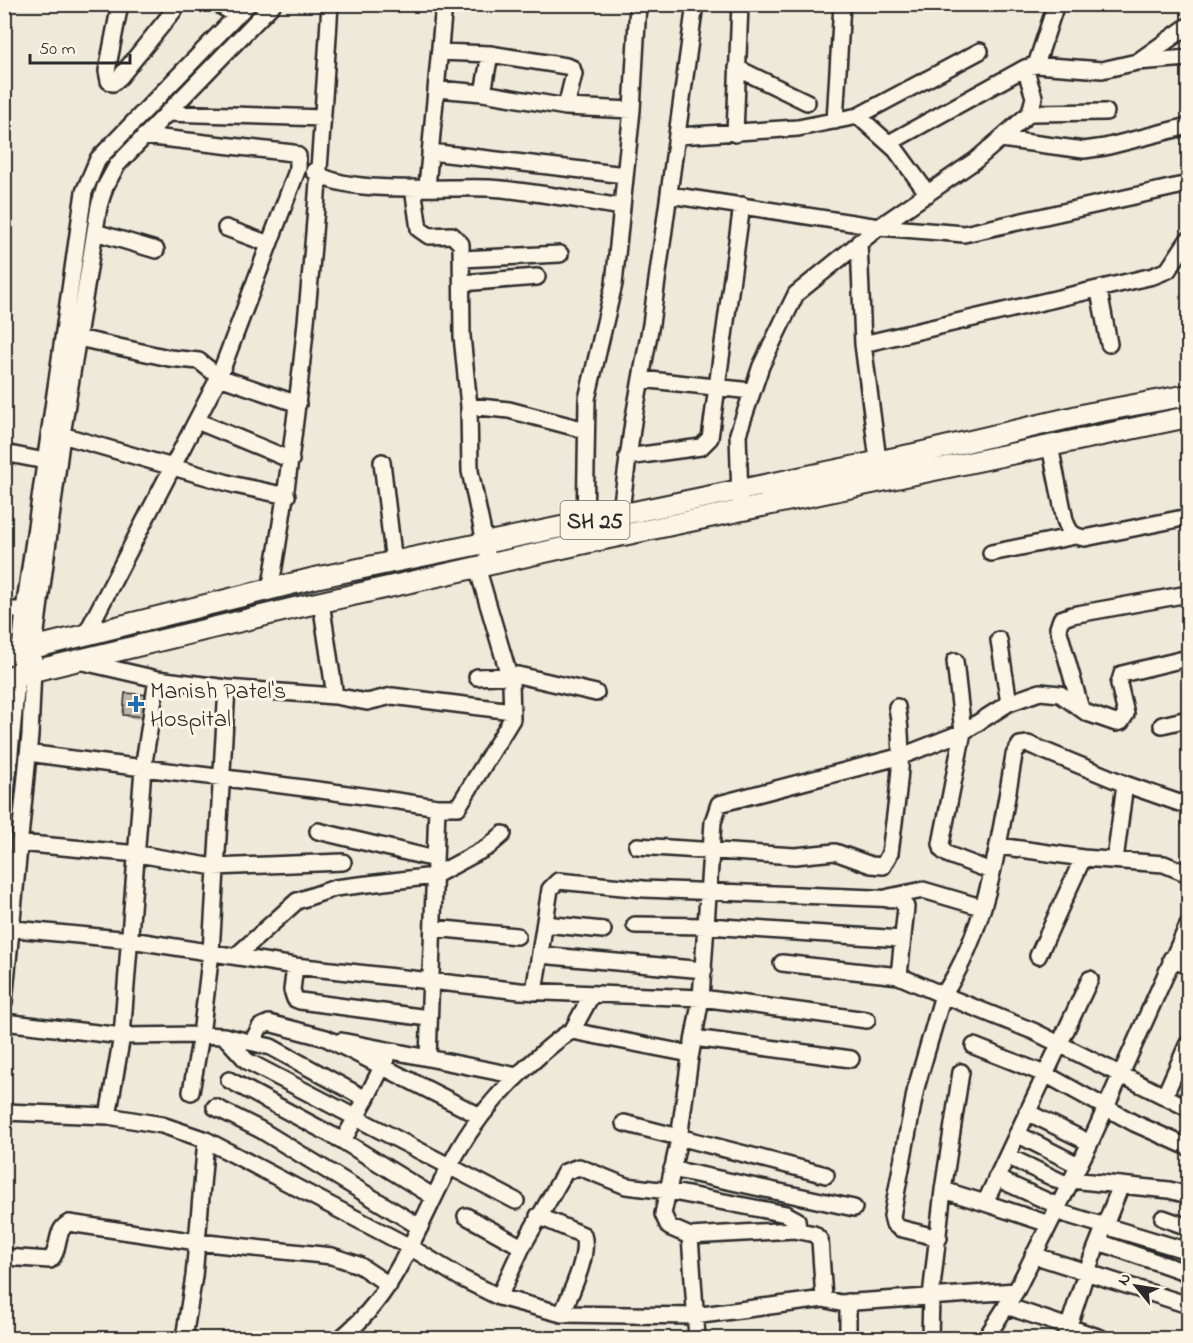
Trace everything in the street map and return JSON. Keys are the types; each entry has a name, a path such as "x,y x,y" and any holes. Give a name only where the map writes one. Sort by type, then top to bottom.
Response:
{"main road":[{"name":"SH 25","path":"20,651 270,591 315,578 394,563 484,559 585,521 740,501 878,460 919,453 1091,413 1188,395"},
{"path":"19,675 321,602 484,559 585,543 740,501 1050,446 1188,417"}],"street":[{"path":"120,4 107,71 109,81 113,83 179,4"},
{"path":"218,4 237,16"},
{"path":"4,814 8,751 19,675 24,610 84,192 98,159 114,140 248,4"},
{"path":"20,651 62,435 99,206 110,175 144,136 273,4"},
{"path":"270,591 287,496 298,404 319,176 330,4"},
{"path":"28,753 143,769 221,776 454,808 463,802 509,729 512,711 508,675 471,485 469,406 462,336 462,259 458,238 445,234 429,236 419,229 420,187 430,152 444,4"},
{"path":"585,543 587,399 614,284 632,110 638,4"},
{"path":"620,517 627,457 679,136 695,4"},
{"path":"735,134 740,4"},
{"path":"835,121 842,4"},
{"path":"740,501 738,434 751,391 788,306 796,294 859,242 1001,139 1030,113 1034,97 1031,66 1056,4"},
{"path":"1137,62 1188,27"},
{"path":"679,136 798,128 858,116 980,51"},
{"path":"440,52 490,54 572,68 573,82 566,106"},
{"path":"483,93 490,54"},
{"path":"889,144 1031,66 1102,70 1137,62 1188,58"},
{"path":"738,68 807,102"},
{"path":"436,89 483,93 566,106 632,110"},
{"path":"1030,113 1106,112"},
{"path":"167,113 323,118"},
{"path":"858,116 906,161 928,194"},
{"path":"1001,139 1084,150 1188,126"},
{"path":"144,136 298,156 319,176 331,180 420,187 511,190 621,207"},
{"path":"430,152 625,175"},
{"path":"85,636 175,466 219,377 298,168 298,156"},
{"path":"670,195 879,227 952,234 977,233 1188,184"},
{"path":"627,457 691,448 707,443 742,205"},
{"path":"226,228 269,244"},
{"path":"95,231 156,250"},
{"path":"863,344 1099,291 1168,270 1188,240"},
{"path":"859,242 863,344 878,460"},
{"path":"462,259 560,254"},
{"path":"462,283 537,277"},
{"path":"1099,291 1109,344"},
{"path":"78,338 169,358 199,361 219,377 298,404"},
{"path":"641,379 751,391"},
{"path":"469,406 509,410 585,430"},
{"path":"197,421 291,460"},
{"path":"62,435 235,485 287,496"},
{"path":"1050,446 1068,531 1075,536"},
{"path":"4,453 45,461"},
{"path":"382,462 394,563"},
{"path":"991,553 1075,536 1086,538 1188,517"},
{"path":"1081,709 1059,628 1061,619 1072,615 1188,594"},
{"path":"321,602 334,696"},
{"path":"4,610 24,610"},
{"path":"999,640 1010,704"},
{"path":"824,1299 820,1240 814,1233 798,1231 690,1236 669,1227 665,1221 668,1191 679,1139 701,998 708,926 713,822 720,804 902,756 963,732 1010,704 1048,692 1060,694 1081,709 1110,721 1121,722 1126,714 1119,684 1122,674 1188,658"},
{"path":"79,661 157,679 227,688 334,696 367,702 392,696 512,711"},
{"path":"955,661 963,732 940,844 943,851 949,855 991,872"},
{"path":"4,1002 8,928 28,753 19,675"},
{"path":"477,677 508,675 596,693"},
{"path":"108,1116 122,1036 143,769 157,679"},
{"path":"191,1092 201,1035 211,952 214,867 227,688"},
{"path":"637,846 712,853 795,856 835,852 871,865 883,866 890,853 902,756 902,735 897,707"},
{"path":"1162,725 1188,720"},
{"path":"939,1238 899,1228 894,1224 892,1216 916,1088 943,995 970,948 999,846 1014,755 1020,746 1028,744 1125,784 1188,806"},
{"path":"1115,860 1125,784"},
{"path":"428,1058 428,1018 434,928 436,807"},
{"path":"318,831 435,859"},
{"path":"236,956 297,901 335,888 434,876 488,847 503,834"},
{"path":"19,843 138,854 214,867 343,862"},
{"path":"999,846 1083,858 1164,864 1188,874"},
{"path":"1038,956 1083,858"},
{"path":"534,992 550,889 558,881 644,889 899,899 906,907 899,976"},
{"path":"886,897 923,890 981,907"},
{"path":"545,924 603,930"},
{"path":"986,1338 1016,1291 1090,1143 1188,925"},
{"path":"635,926 708,926 902,939"},
{"path":"8,928 131,940 295,966 534,992 701,998 867,1020"},
{"path":"434,928 518,936"},
{"path":"540,955 704,970"},
{"path":"1171,959 1188,966"},
{"path":"782,963 899,976 1060,1044 1188,1108"},
{"path":"295,966 292,990 295,999 300,1001 428,1018"},
{"path":"985,1203 1090,980"},
{"path":"341,1338 389,1285 449,1168 480,1116 517,1076 557,1040 572,1031 592,994"},
{"path":"4,1022 122,1036 224,1036 271,1047 366,1099"},
{"path":"252,1042 263,1023 326,1038 517,1076"},
{"path":"572,1031 686,1053 690,1058"},
{"path":"224,1036 247,1061 516,1201"},
{"path":"326,1038 480,1116"},
{"path":"694,1038 851,1059"},
{"path":"1165,1095 1188,1043"},
{"path":"974,1046 1047,1075 1188,1147"},
{"path":"343,1141 357,1119 390,1051"},
{"path":"930,1338 943,1190 961,1072"},
{"path":"230,1080 343,1141 435,1197"},
{"path":"215,1107 261,1130 420,1227"},
{"path":"4,1112 108,1116 162,1125 206,1140 410,1247 461,1278 499,1297 562,1314 694,1316 824,1299 844,1303 1016,1291"},
{"path":"1027,1112 1090,1143"},
{"path":"624,1123 679,1139 826,1174"},
{"path":"1017,1134 1078,1165"},
{"path":"184,1338 197,1242 206,1140"},
{"path":"1007,1156 1069,1183 1122,1185 1188,1195"},
{"path":"499,1297 538,1216 564,1172 571,1168 579,1167 626,1186 668,1191 786,1214 797,1220 798,1231"},
{"path":"672,1169 854,1208"},
{"path":"996,1178 1054,1214"},
{"path":"1066,1333 1086,1273 1122,1185"},
{"path":"943,1190 985,1203 1054,1214 1188,1251"},
{"path":"466,1216 522,1247"},
{"path":"538,1216 575,1230 583,1235 585,1242 577,1278 562,1314"},
{"path":"1163,1218 1188,1227"},
{"path":"4,1257 50,1260 56,1254 60,1232 69,1223 197,1242 332,1256 359,1265 389,1285"},
{"path":"690,1236 697,1338"},
{"path":"1099,1242 1188,1273"},
{"path":"1033,1255 1188,1305"},
{"path":"838,1338 844,1303"},
{"path":"844,1303 848,1338"},
{"path":"1006,1306 1066,1333 1101,1338"}],"building":[{"path":"125,693 150,695 147,717 123,715"}],"place":[{"name":"Manish Patel's Hospital","path":"136,704"}]}
